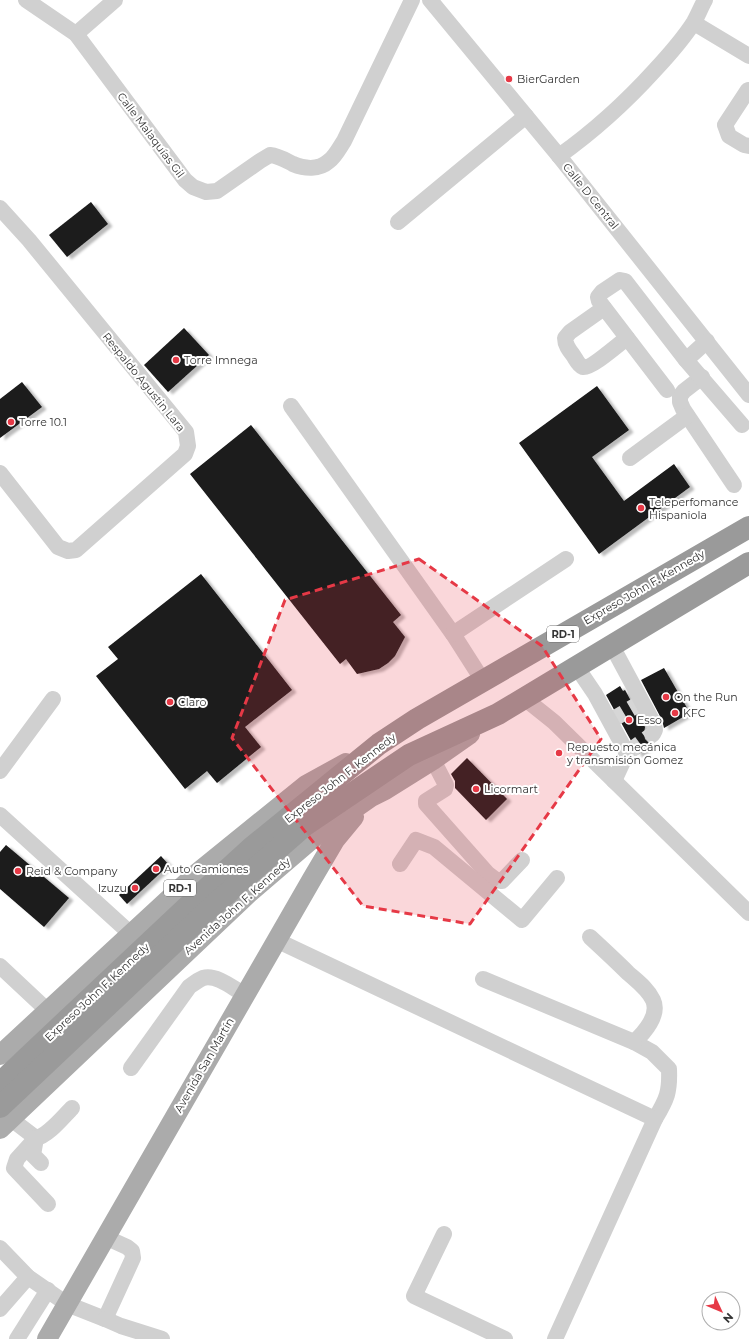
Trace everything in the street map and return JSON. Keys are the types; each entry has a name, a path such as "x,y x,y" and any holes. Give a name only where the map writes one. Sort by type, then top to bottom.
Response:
{"highway":[{"name":"Expreso John F. Kennedy","path":"4,1118 208,898 251,848 379,744 417,719 749,527"},
{"name":"Expreso John F. Kennedy","path":"0,1083 208,898 304,826 409,755 498,714 749,563"}],"main road":[{"name":"Avenida John F. Kennedy","path":"4,1118 248,894 318,834 371,797 433,760 498,714"},
{"name":"RD-1","path":"0,1055 196,874 306,785 379,744"},
{"name":"Avenida San Martín","path":"47,1339 335,840 371,797"}],"street":[{"name":"Calle Malaquías Gil","path":"26,0 76,34 185,180 193,187 206,192 217,191 270,155 280,157 293,164 306,168 320,167 330,161 344,141 412,0"},
{"path":"76,34 114,0"},
{"name":"Calle D Central","path":"430,0 559,156 749,395"},
{"path":"559,156 579,142 640,86 669,55 694,23 705,0"},
{"path":"694,23 749,56"},
{"path":"748,89 725,125 729,136 744,145 749,146"},
{"path":"398,222 526,116"},
{"name":"Respaldo Agustin Lara","path":"0,208 29,240 186,432 188,446 185,454 82,545 76,550 68,552 58,547 0,473"},
{"path":"667,390 599,301 598,297 602,292 620,280 625,281 686,360 742,425"},
{"path":"604,308 570,332 565,338 565,343 578,363 583,367 593,364 627,338"},
{"path":"686,360 706,341"},
{"path":"702,377 684,391 680,396 680,402 687,416 734,485"},
{"path":"291,406 454,634 483,681"},
{"path":"630,458 687,416"},
{"path":"454,634 566,559"},
{"path":"612,646 654,724 655,730 653,734"},
{"path":"576,666 595,694 627,753 614,782"},
{"path":"524,698 554,722 749,913"},
{"path":"0,771 53,699"},
{"path":"433,760 446,784 445,789 426,801 426,804 488,874 496,880 502,881 522,860"},
{"path":"0,815 131,934"},
{"path":"400,864 416,840 434,847 522,920 557,878"},
{"path":"590,937 645,988 654,1001 654,1013 650,1022 644,1033 634,1042"},
{"path":"276,940 655,1119"},
{"path":"0,966 48,1011"},
{"path":"131,1068 189,987 203,978 211,977 245,995"},
{"path":"483,979 634,1042 652,1052 669,1069 670,1086 664,1104 655,1119 555,1339"},
{"path":"48,1204 14,1168 17,1159 36,1138 47,1133 72,1108"},
{"path":"4,1118 36,1138"},
{"path":"36,1138 33,1155 41,1163"},
{"path":"444,1234 414,1296 505,1339"},
{"path":"105,1237 127,1247 132,1251 133,1258 105,1319"},
{"path":"0,1248 28,1277 67,1304 121,1326 162,1339"},
{"path":"0,1309 28,1277"},
{"path":"17,1339 48,1290"}],"highlighted area":[{"path":"419,559 542,646 601,739 470,924 363,906 232,738 285,600"}],"building":[{"path":"91,202 108,224 67,257 49,235"},
{"name":"Torre Imnega","path":"184,328 209,355 168,392 144,365"},
{"name":"Torre 10.1","path":"22,382 42,407 0,438 0,399"},
{"path":"597,386 629,430 592,457 624,501 674,464 690,487 599,554 519,443"},
{"path":"251,425 401,615 393,622 405,637 395,656 379,669 357,674 346,659 340,664 190,474"},
{"name":"Claro","path":"201,574 292,690 245,727 261,747 217,783 207,771 185,789 96,676 118,659 108,647"},
{"name":"On the Run","path":"664,668 690,713 664,728 662,720 641,680"},
{"name":"Esso","path":"620,686 623,691 625,690 645,727 645,739 648,742 655,744 637,755 635,748 606,695"},
{"name":"Licormart","path":"467,758 507,799 486,820 455,788 455,781 451,774"},
{"name":"Reid & Company","path":"6,845 69,898 44,927 0,889 0,852"},
{"path":"161,856 169,865 127,904 119,895"}],"tunnel":[{"path":"610,721 642,702"},
{"path":"627,753 653,734"}],"place":[{"name":"BierGarden","path":"509,79"},
{"name":"Torre Imnega","path":"176,360"},
{"name":"Torre 10.1","path":"11,422"},
{"name":"Teleperfomance Hispaniola","path":"641,508"},
{"name":"On the Run","path":"666,697"},
{"name":"Claro","path":"170,702"},
{"name":"KFC","path":"675,713"},
{"name":"Esso","path":"629,720"},
{"name":"Repuesto mecánica y transmisión Gomez","path":"559,753"},
{"name":"Licormart","path":"476,789"},
{"name":"Auto Camiones","path":"156,869"},
{"name":"Reid & Company","path":"18,871"},
{"name":"Izuzu","path":"135,888"}]}
